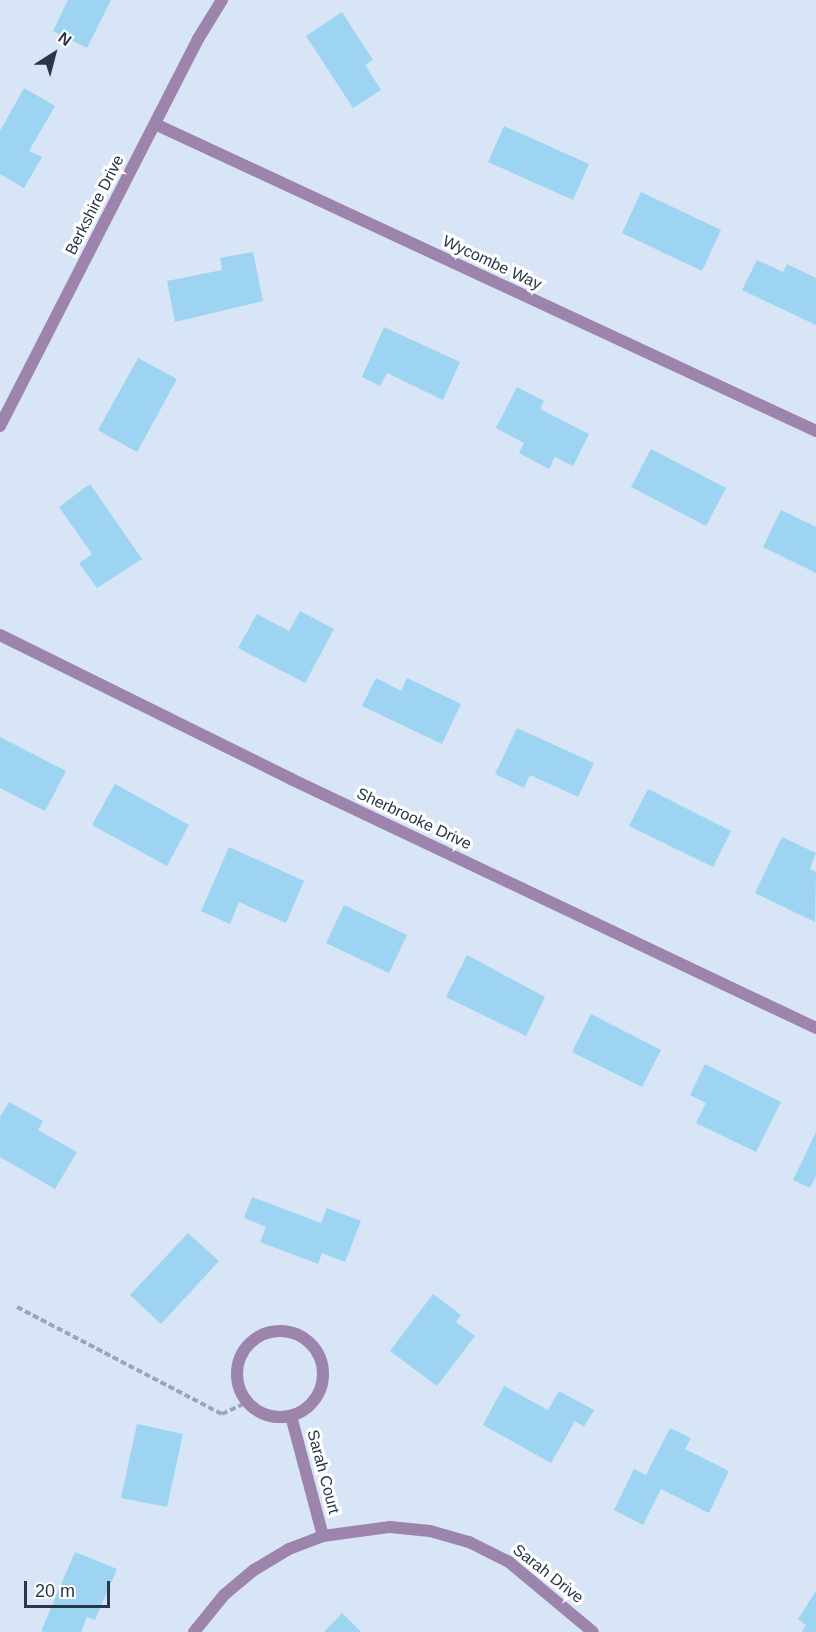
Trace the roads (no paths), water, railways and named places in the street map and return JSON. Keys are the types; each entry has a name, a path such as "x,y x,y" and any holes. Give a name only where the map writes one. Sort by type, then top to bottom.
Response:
{"street":[{"name":"Berkshire Drive","path":"0,426 155,124 222,0"},
{"name":"Wycombe Way","path":"155,124 816,431"},
{"name":"Sherbrooke Drive","path":"0,635 291,779 816,1028"},
{"name":"Sarah Court","path":"288,1331 313,1345 324,1372 315,1400 291,1416 267,1415 248,1402 237,1383 240,1358 259,1336 288,1331"},
{"name":"Sarah Court","path":"291,1416 323,1536"},
{"name":"Sarah Drive","path":"194,1632 224,1595 254,1570 289,1549 323,1536 390,1527 430,1531 469,1542 508,1562 593,1632"}]}
